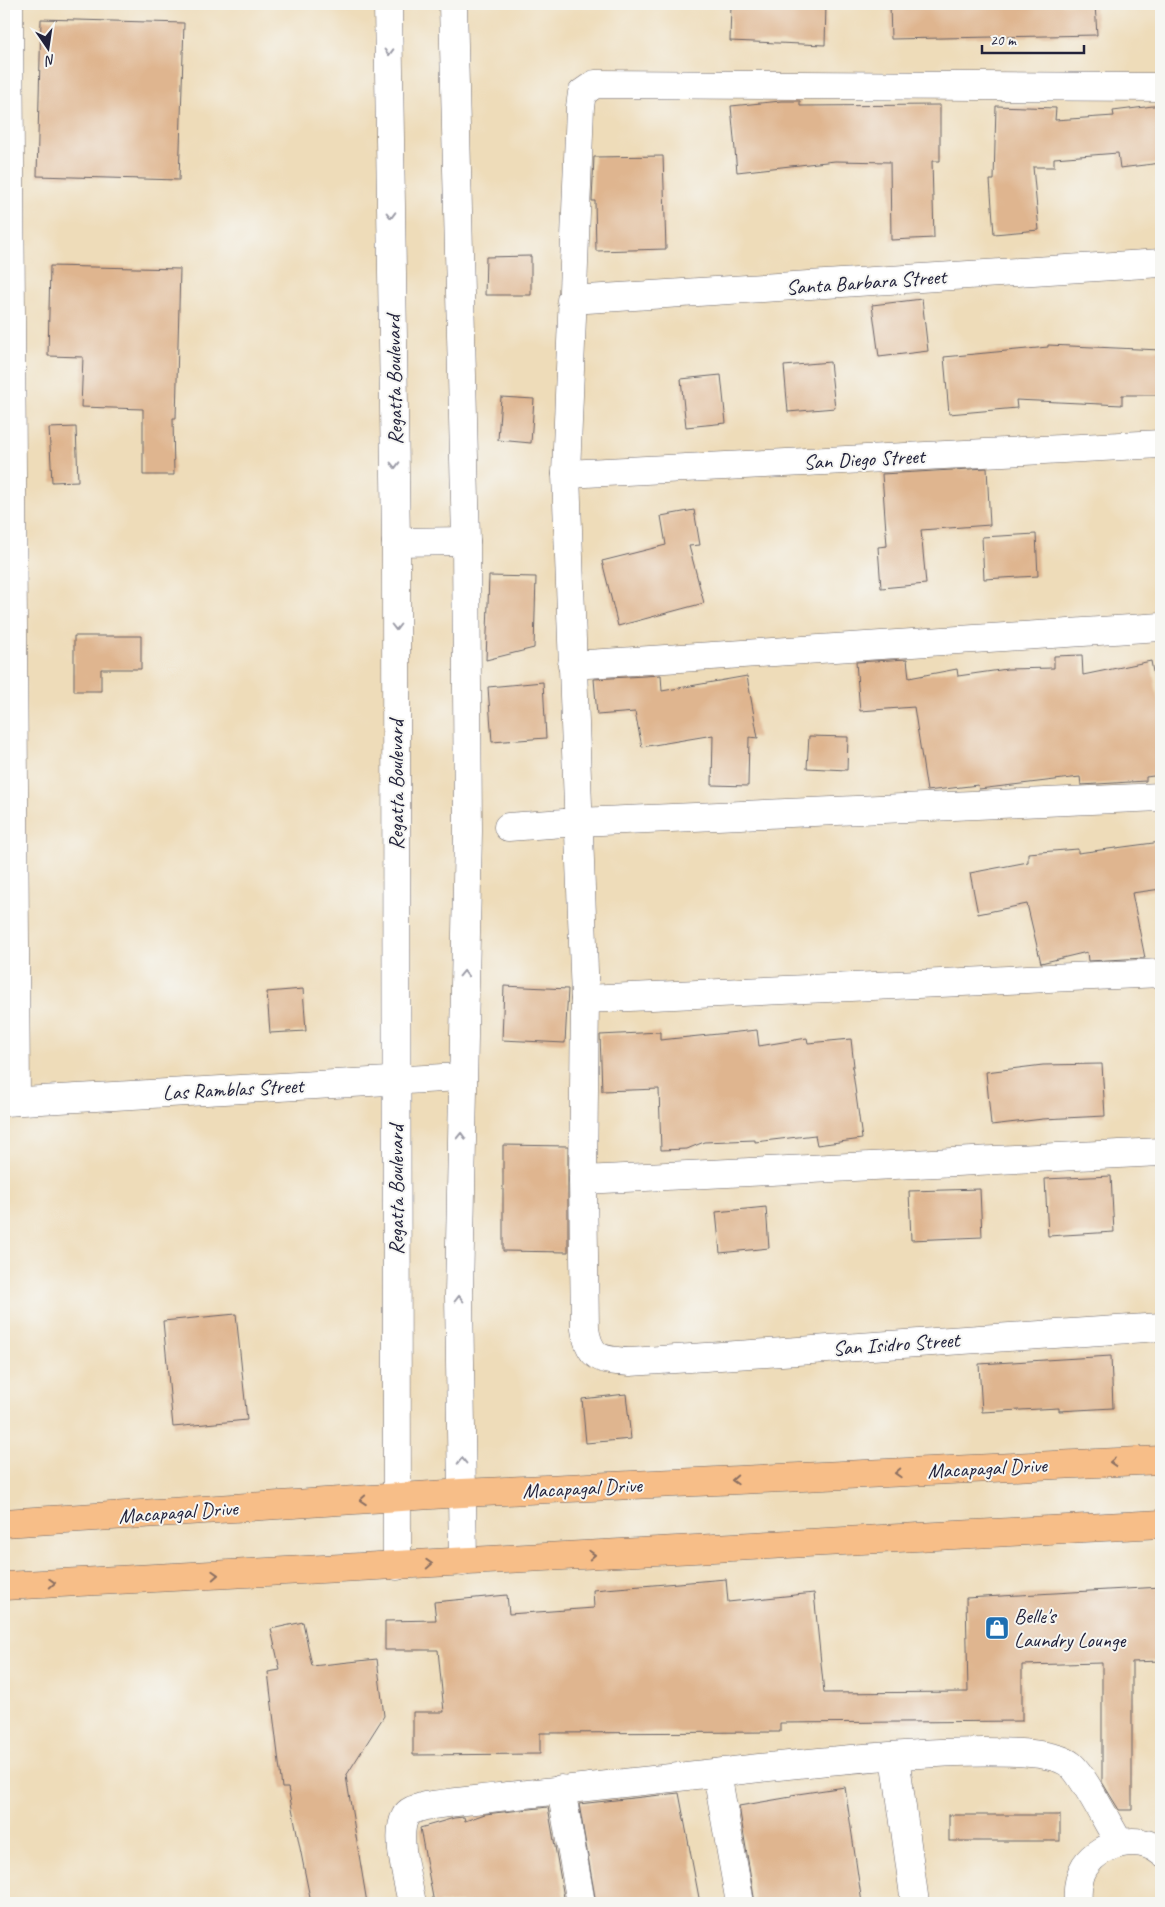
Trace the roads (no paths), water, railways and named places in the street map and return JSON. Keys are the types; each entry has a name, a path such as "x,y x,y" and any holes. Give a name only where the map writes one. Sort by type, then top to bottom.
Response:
{"main road":[{"name":"Macapagal Drive","path":"4,1523 462,1494 1161,1460"},
{"path":"4,1586 1161,1524"}],"street":[{"path":"9,4 10,1101"},
{"name":"Regatta Boulevard","path":"388,4 396,542 397,1566"},
{"path":"453,4 466,541 468,840 461,1077 459,1295 463,1562"},
{"name":"San Isidro Street","path":"1161,87 595,84 582,93 580,107 566,474 585,998 583,1180 585,1329 587,1344 596,1356 607,1360 630,1362 1161,1327"},
{"name":"Santa Barbara Street","path":"572,300 1161,263"},
{"name":"San Diego Street","path":"566,474 1161,444"},
{"path":"396,542 466,541"},
{"path":"572,664 1161,627"},
{"path":"508,828 578,822 1161,797"},
{"path":"585,998 1161,973"},
{"name":"Las Ramblas Street","path":"10,1101 461,1077"},
{"path":"583,1180 1161,1152"},
{"path":"412,1903 402,1830 405,1816 412,1810 425,1806 561,1789 769,1766 895,1756 997,1752 1044,1755 1070,1765 1118,1842"},
{"path":"895,1756 915,1903"},
{"path":"717,1773 740,1903"},
{"path":"561,1789 581,1903"},
{"path":"1078,1903 1077,1885 1085,1866 1100,1851 1118,1842 1138,1842 1161,1852"}],"place":[{"name":"Belle's Laundry Lounge","path":"997,1628"}]}
